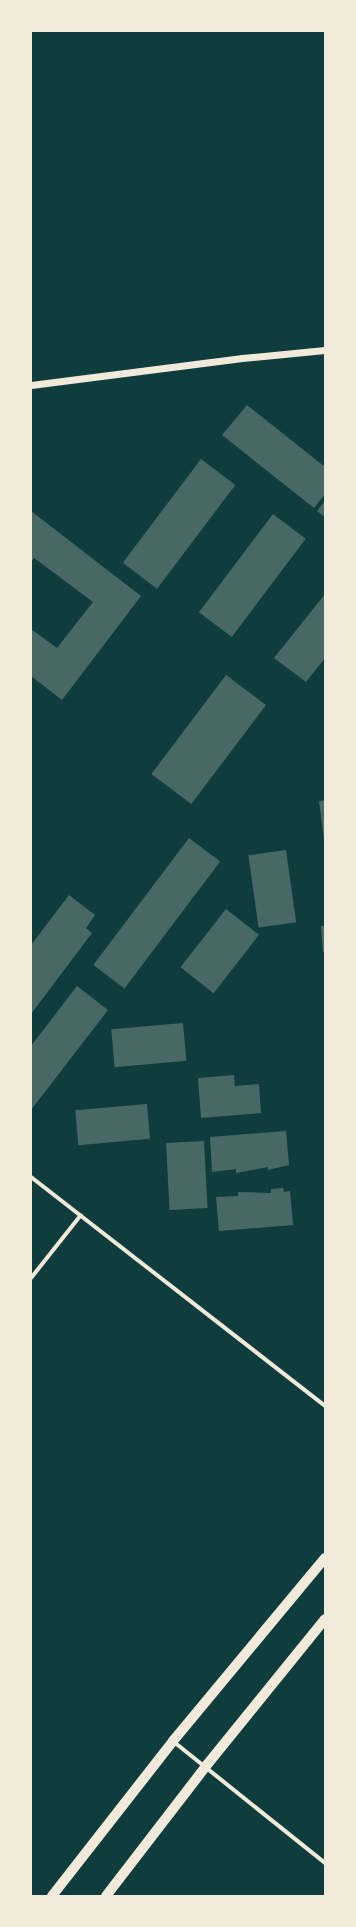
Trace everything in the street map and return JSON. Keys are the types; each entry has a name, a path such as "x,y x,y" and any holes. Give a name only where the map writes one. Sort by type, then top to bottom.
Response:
{"main road":[{"path":"52,1896 173,1742 325,1558"},
{"path":"106,1896 206,1766 325,1619"}],"street":[{"path":"31,385 242,358 325,350"},
{"path":"31,1177 325,1406"},
{"path":"31,1278 81,1215"},
{"path":"173,1742 206,1766 325,1863"}],"building":[{"path":"247,405 325,467 325,494 314,508 222,435"},
{"path":"201,459 235,485 157,589 123,563"},
{"path":"325,501 325,517 317,511"},
{"path":"31,511 141,596 62,700 31,676 31,629 57,648 93,602 34,558 31,562"},
{"path":"273,514 306,539 232,637 199,612"},
{"path":"325,594 325,658 306,682 274,658"},
{"path":"226,675 266,705 191,804 151,774"},
{"path":"325,800 325,840 324,840 319,801"},
{"path":"189,838 220,861 124,988 93,965"},
{"path":"286,850 296,922 259,928 248,855"},
{"path":"69,895 95,915 86,928 92,933 31,1014 31,945"},
{"path":"226,909 259,935 214,993 180,967"},
{"path":"321,926 325,926 325,952 323,952"},
{"path":"77,986 108,1010 31,1110 31,1046"},
{"path":"183,1023 186,1061 115,1067 111,1029"},
{"path":"234,1075 235,1086 259,1084 261,1113 201,1118 198,1078"},
{"path":"147,1104 150,1139 78,1145 75,1110"},
{"path":"286,1131 289,1165 268,1170 268,1167 236,1173 236,1169 212,1172 210,1137"},
{"path":"204,1141 208,1208 170,1210 166,1143"},
{"path":"283,1188 284,1192 290,1191 293,1225 219,1231 216,1197 238,1196 238,1192 271,1193 271,1189"}]}
